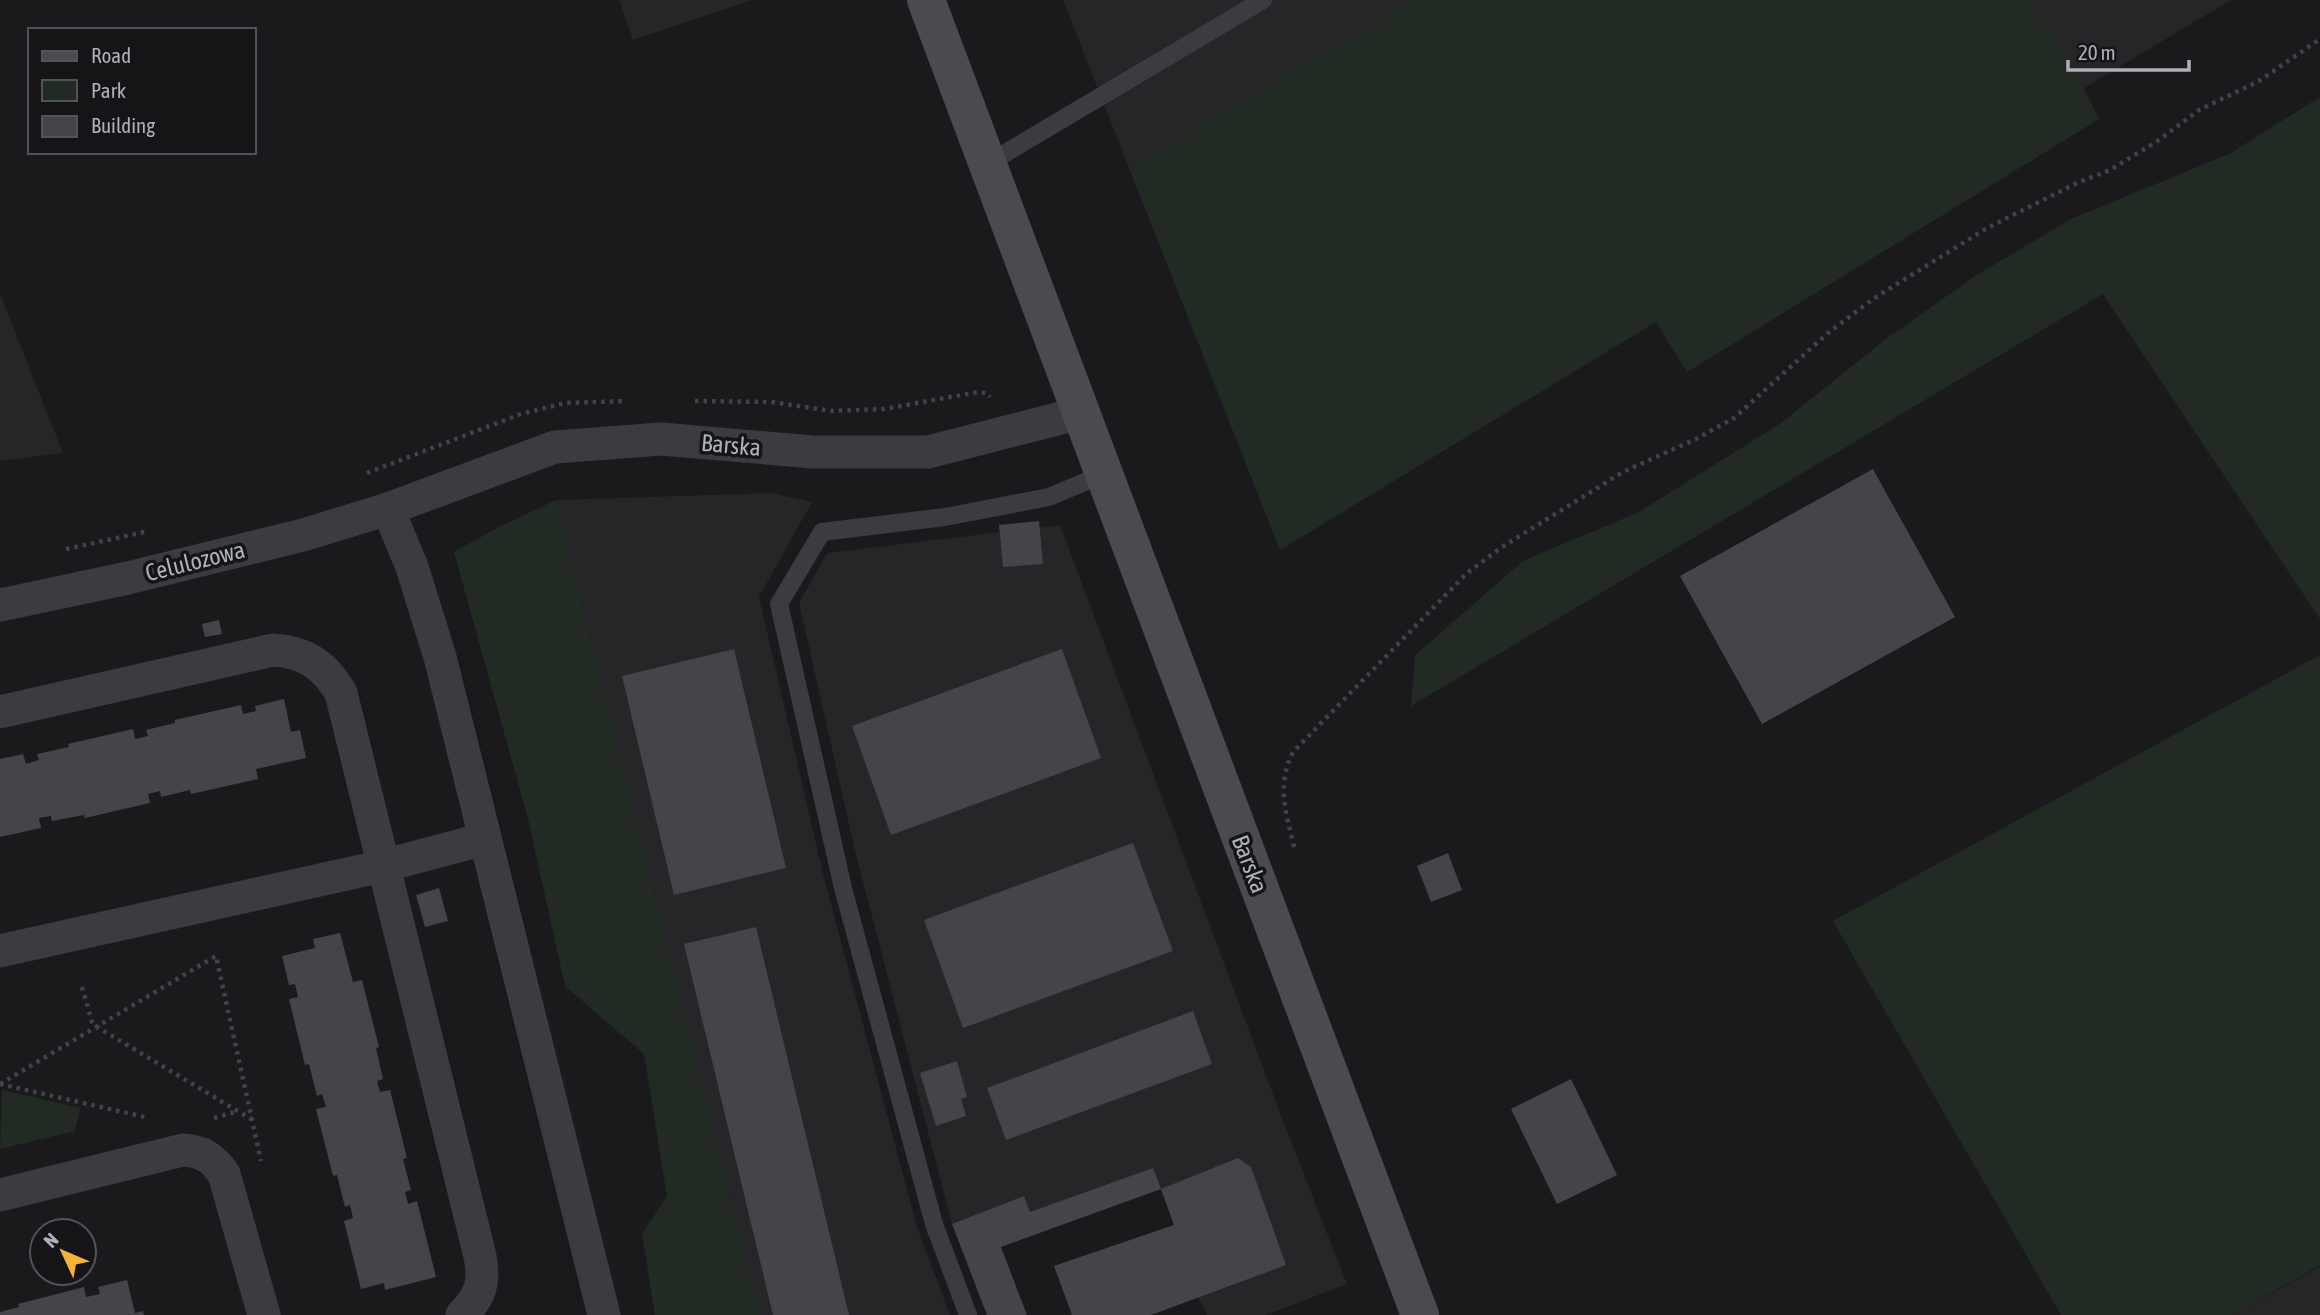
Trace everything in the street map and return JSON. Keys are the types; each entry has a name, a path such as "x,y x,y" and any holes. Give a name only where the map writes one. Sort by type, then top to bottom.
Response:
{"street":[{"name":"Barska","path":"926,0 1420,1315"},
{"name":"Barska","path":"388,509 555,447 661,439 813,452 928,452 1081,413"},
{"name":"Celulozowa","path":"0,605 128,578 303,535 388,509"},
{"path":"388,509 412,567 440,657 604,1315"},
{"path":"0,712 273,650 305,656 322,667 341,693 483,1272 481,1287 474,1303 462,1315"},
{"path":"0,951 383,866 484,839"},
{"path":"0,1195 183,1150 207,1155 217,1163 224,1174 264,1315"}],"lane":[{"path":"987,164 1263,0"},
{"path":"968,1315 933,1224 847,901 779,604 822,532 945,517 1049,497 1104,474"}],"path":[{"path":"1294,847 1282,796 1286,766 1293,752 1467,573 1502,547 1623,472 1696,439 1734,418 1822,338 1873,299 1987,228 2077,183 2110,170 2156,142 2199,110 2259,81 2320,39"},
{"path":"0,1084 216,956 262,1165"},
{"path":"82,987 92,1022 97,1027 252,1119"},
{"path":"0,1084 155,1120"}],"shaded area":[{"path":"619,0 752,0 633,40"},
{"path":"1063,0 1414,0 1129,168"},
{"path":"2031,0 2231,0 2084,88"},
{"path":"0,294 63,453 0,461"},
{"path":"771,493 812,502 759,597 823,874 917,1227 950,1315 759,1315 556,500"},
{"path":"1060,525 1283,1121 1347,1284 1266,1315 1207,1315 1198,1297 1054,1266 1174,1225 1153,1169 1030,1212 1024,1196 952,1224 855,851 799,603 827,553"},
{"path":"2320,1266 2320,1315 2234,1315"}],"green space":[{"path":"1414,0 2031,0 2084,88 2099,119 1687,372 1656,322 1280,550 1129,168"},
{"path":"2320,97 2320,619 2103,294 1411,706 1415,655 1523,561 1639,512 1781,423 1886,339 1975,276 2071,219 2229,154"},
{"path":"556,500 759,1315 655,1315 642,1234 667,1196 644,1054 565,986 528,819 454,552"},
{"path":"2320,655 2320,1265 2234,1315 2061,1315 1833,921"},
{"path":"2,1090 80,1108 75,1131 0,1149"}],"building":[{"path":"1873,469 1955,617 1762,724 1680,576"},
{"path":"1039,521 1043,564 1003,567 999,525"},
{"path":"219,620 222,634 205,637 202,624"},
{"path":"734,649 786,868 674,895 622,676"},
{"path":"1062,649 1101,758 891,835 852,726"},
{"path":"284,699 291,732 300,730 306,758 256,769 258,779 191,794 190,790 161,797 160,791 148,794 150,803 85,818 84,815 52,821 51,816 39,818 41,828 0,837 0,759 23,754 26,764 39,760 37,754 69,747 68,744 133,729 135,739 148,736 146,730 175,723 175,720 241,705 243,714 256,711 255,706"},
{"path":"1133,843 1173,951 963,1028 924,920"},
{"path":"1448,853 1462,890 1431,902 1417,866"},
{"path":"439,888 448,921 425,927 416,895"},
{"path":"756,927 849,1315 773,1315 684,944"},
{"path":"340,933 353,982 362,980 379,1047 376,1048 383,1079 377,1081 380,1092 390,1090 407,1158 403,1159 411,1190 405,1192 408,1204 417,1201 436,1277 385,1290 384,1283 361,1289 344,1221 353,1218 350,1205 345,1207 337,1175 333,1176 316,1109 326,1107 322,1094 317,1096 309,1064 305,1065 289,999 298,997 295,984 289,985 282,956 315,948 313,939"},
{"path":"1193,1011 1212,1064 1006,1140 987,1088"},
{"path":"957,1061 967,1097 961,1099 966,1116 936,1126 920,1073"},
{"path":"1571,1079 1617,1175 1557,1204 1511,1109"},
{"path":"1238,1158 1251,1167 1286,1265 1151,1315 1072,1315 1054,1266 1174,1225 1161,1189"},
{"path":"1153,1168 1161,1189 1001,1247 1027,1315 987,1315 952,1224 1024,1196 1030,1212"},
{"path":"127,1280 135,1313 143,1311 144,1315 0,1315 0,1312 19,1307 18,1304 84,1287 86,1297 100,1294 98,1287"}]}
